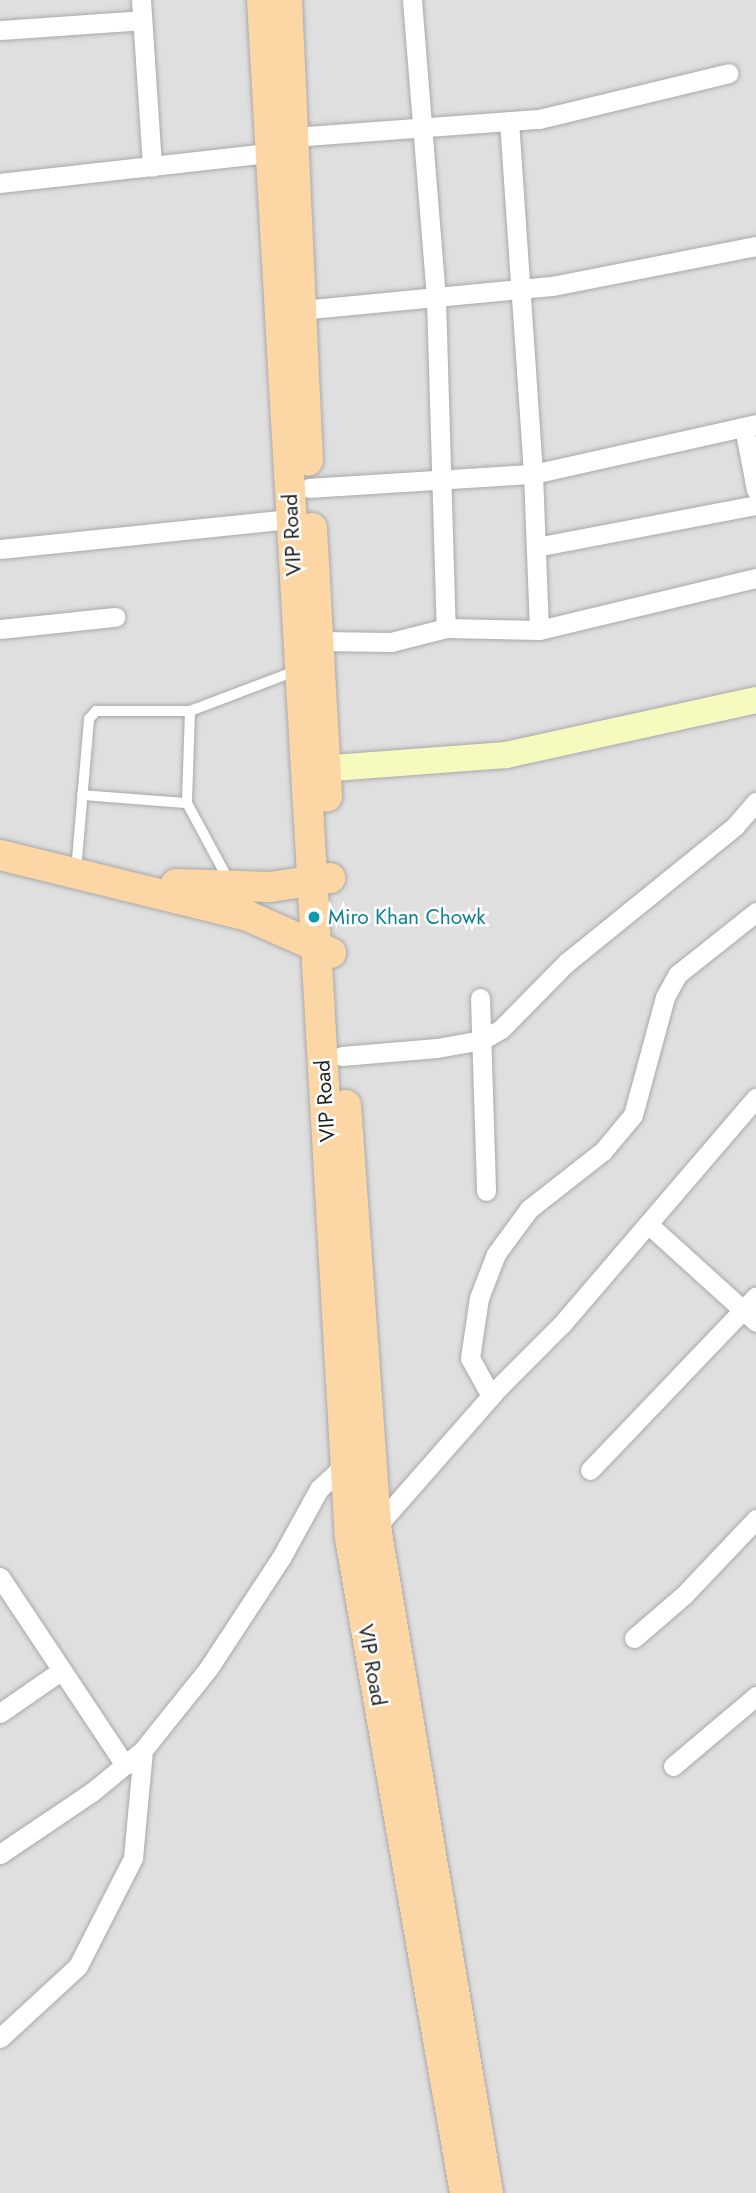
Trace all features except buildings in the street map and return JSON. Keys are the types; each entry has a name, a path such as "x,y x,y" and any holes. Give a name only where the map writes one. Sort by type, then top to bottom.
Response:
{"main road":[{"name":"VIP Road","path":"262,0 276,51 292,137 309,488 320,641 316,770 321,879 360,1457 376,1527 488,2193"},
{"name":"VIP Road","path":"287,0 276,51 267,153 292,519 299,670 316,770"},
{"path":"316,770 506,755 756,700"},
{"path":"0,855 248,916 325,951"},
{"path":"85,877 233,888 321,879"},
{"name":"VIP Road","path":"325,951 342,1056 360,1457 350,1538 465,2193"}],"street":[{"path":"412,0 420,129 436,299 446,628"},
{"path":"0,30 141,10 152,167"},
{"path":"292,137 539,119 729,73"},
{"path":"509,121 533,474 539,630"},
{"path":"0,183 267,153"},
{"path":"301,310 519,290 756,246"},
{"path":"309,488 442,477 533,474 750,425 756,490"},
{"path":"536,547 756,505"},
{"path":"0,549 292,519"},
{"path":"320,641 391,642 446,628 539,630 756,579"},
{"path":"0,629 116,617"},
{"path":"342,1056 482,1040 501,1029 566,963 734,827 756,802"},
{"path":"491,1395 470,1358 479,1298 496,1254 529,1209 603,1151 633,1115 665,997 678,974 756,912"},
{"path":"480,998 486,1191"},
{"path":"376,1527 491,1395 562,1324 756,1098"},
{"path":"590,1470 752,1310 648,1224"},
{"path":"0,1854 143,1750 208,1669 281,1558 319,1489 360,1457"},
{"path":"634,1638 684,1595 756,1519"},
{"path":"3,1587 125,1765"},
{"path":"0,1713 62,1670"},
{"path":"673,1766 756,1696"},
{"path":"0,2038 78,1966 133,1858 143,1750"}],"lane":[{"path":"85,877 82,795 89,719 96,711 190,711 299,670"},
{"path":"190,711 187,803 233,888"},
{"path":"82,795 187,803"}],"shaded area":[{"path":"0,0 756,0 756,2193 0,2193"}],"place":[{"name":"Miro Khan Chowk","path":"314,917"}]}
